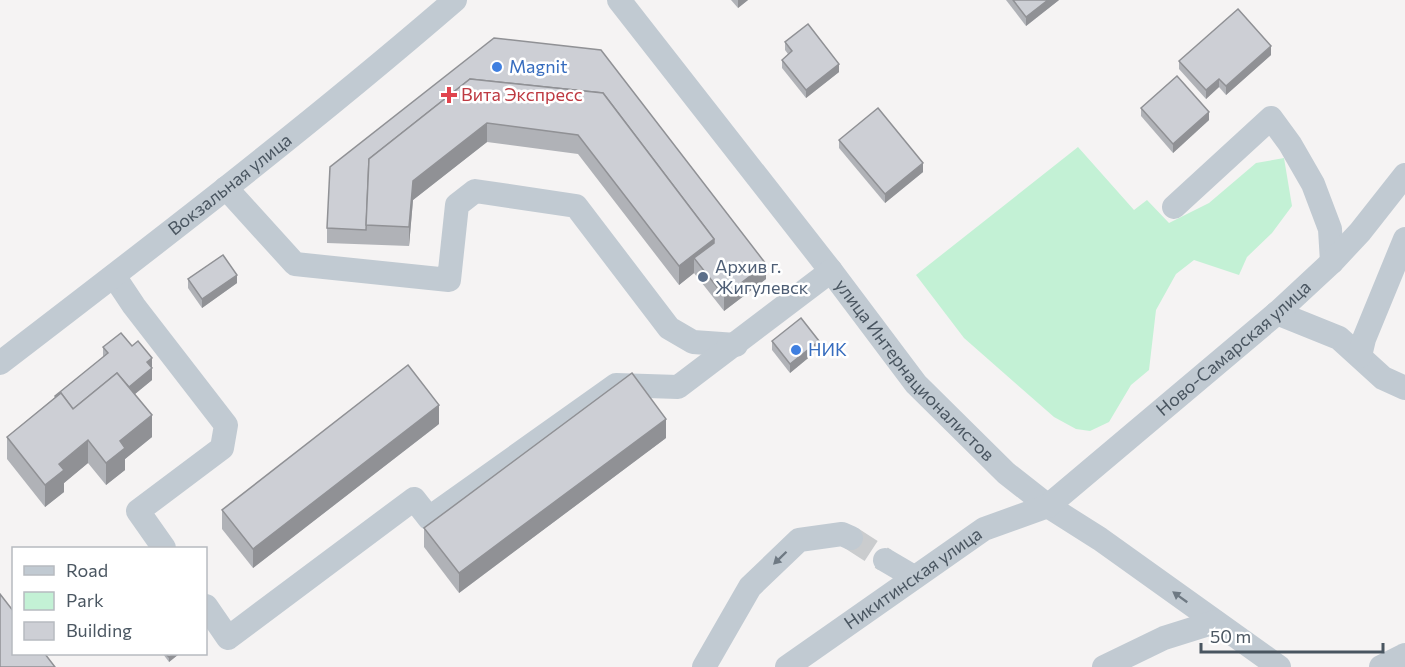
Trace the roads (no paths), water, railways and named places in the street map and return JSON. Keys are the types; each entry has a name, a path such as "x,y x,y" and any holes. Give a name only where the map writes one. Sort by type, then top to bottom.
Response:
{"street":[{"name":"Вокзальная улица","path":"0,363 226,188 389,57 455,0"},
{"name":"улица Интернационалистов","path":"619,0 831,271 916,384 1006,473 1048,506 1280,667"},
{"path":"1174,207 1271,118 1290,144 1313,184 1330,229 1332,262"},
{"name":"Ново-Самарская улица","path":"1048,506 1277,313 1332,262 1360,232 1405,175"},
{"path":"226,188 295,264 449,280 457,205 475,191 576,206 669,328 693,342 736,345"},
{"path":"1360,356 1364,339 1405,239"},
{"path":"207,607 228,638 414,499 429,518 616,385 678,387 831,271"},
{"path":"114,276 134,306 226,425 222,448 138,511 164,547"},
{"path":"1277,313 1340,338 1383,378 1405,388"},
{"name":"Никитинская улица","path":"787,667 984,529 1048,506"},
{"path":"704,667 750,587 799,540 842,534 850,538"},
{"path":"885,560 914,577"},
{"path":"1104,667 1164,638 1215,622"},
{"path":"1381,667 1405,655"}],"tunnel":[{"path":"851,538 885,560"}],"place":[{"name":"Magnit","path":"497,67"},
{"name":"Вита Экспресс","path":"449,95"},
{"name":"Архив г. Жигулевск","path":"703,277"},
{"name":"НИК","path":"796,350"}]}
